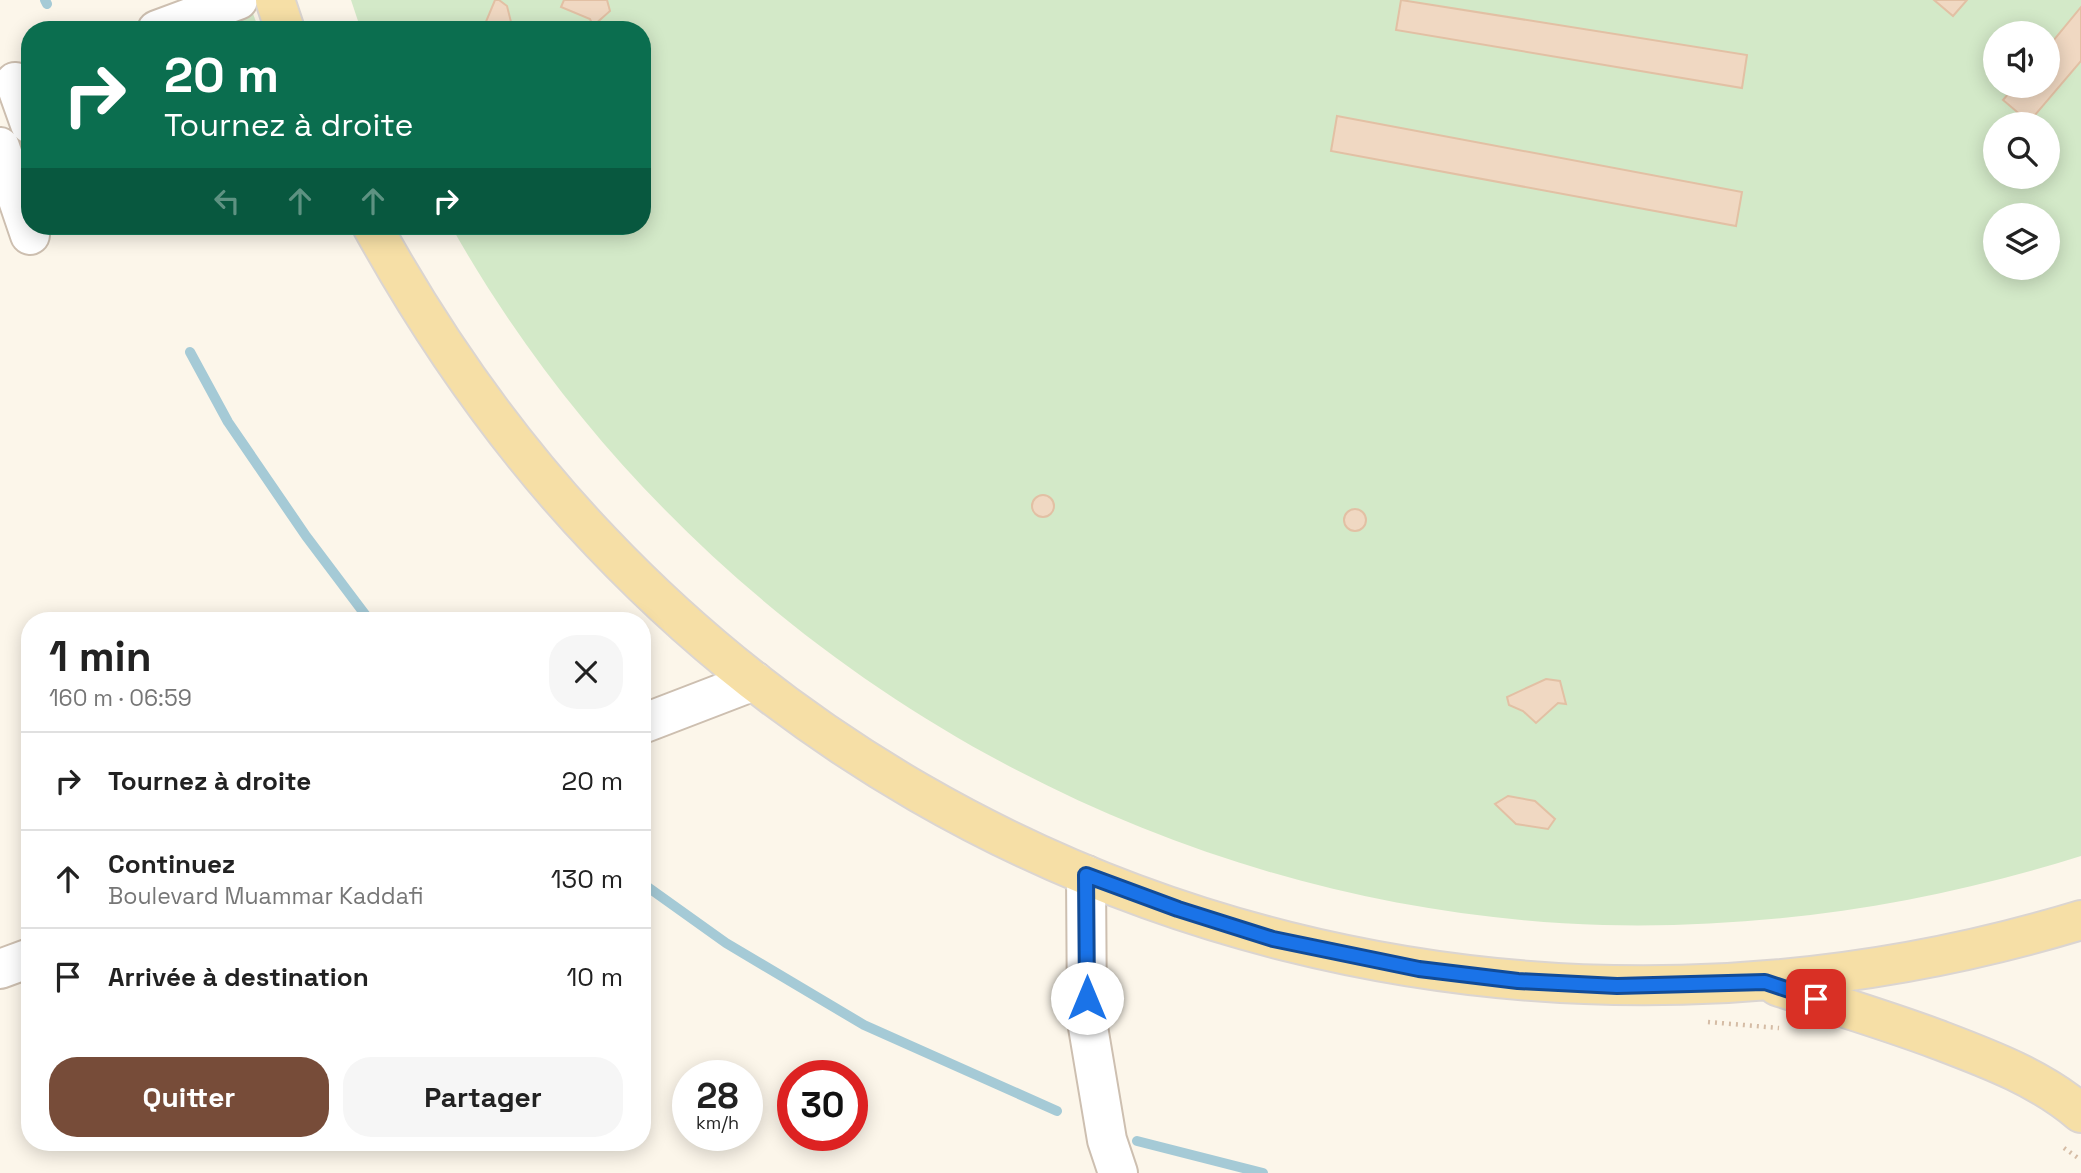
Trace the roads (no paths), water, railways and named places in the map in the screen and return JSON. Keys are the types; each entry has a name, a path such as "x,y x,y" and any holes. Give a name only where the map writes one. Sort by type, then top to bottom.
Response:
{"main road":[{"path":"275,0 282,21"},
{"path":"377,235 445,347 481,399 536,469 604,545 687,624 754,681 833,737 914,789 998,835 1086,875 1178,909 1273,939 1358,958 1419,969 1518,981 1617,986 1765,982 1860,971 1927,959 2081,920"},
{"path":"1765,982 1999,1062 2063,1098 2081,1113"}],"street":[{"path":"181,21 238,0"},
{"path":"15,82 21,99"},
{"path":"0,147 21,211"},
{"path":"651,721 754,681"},
{"path":"1086,875 1087,1021 1107,1140 1118,1173"},
{"path":"0,969 21,961"}],"waterway":[{"path":"45,0 47,4"},
{"path":"190,352 228,422 306,536 363,612"},
{"path":"651,889 726,943 864,1025 1057,1111"},
{"path":"1137,1141 1263,1173"}]}
